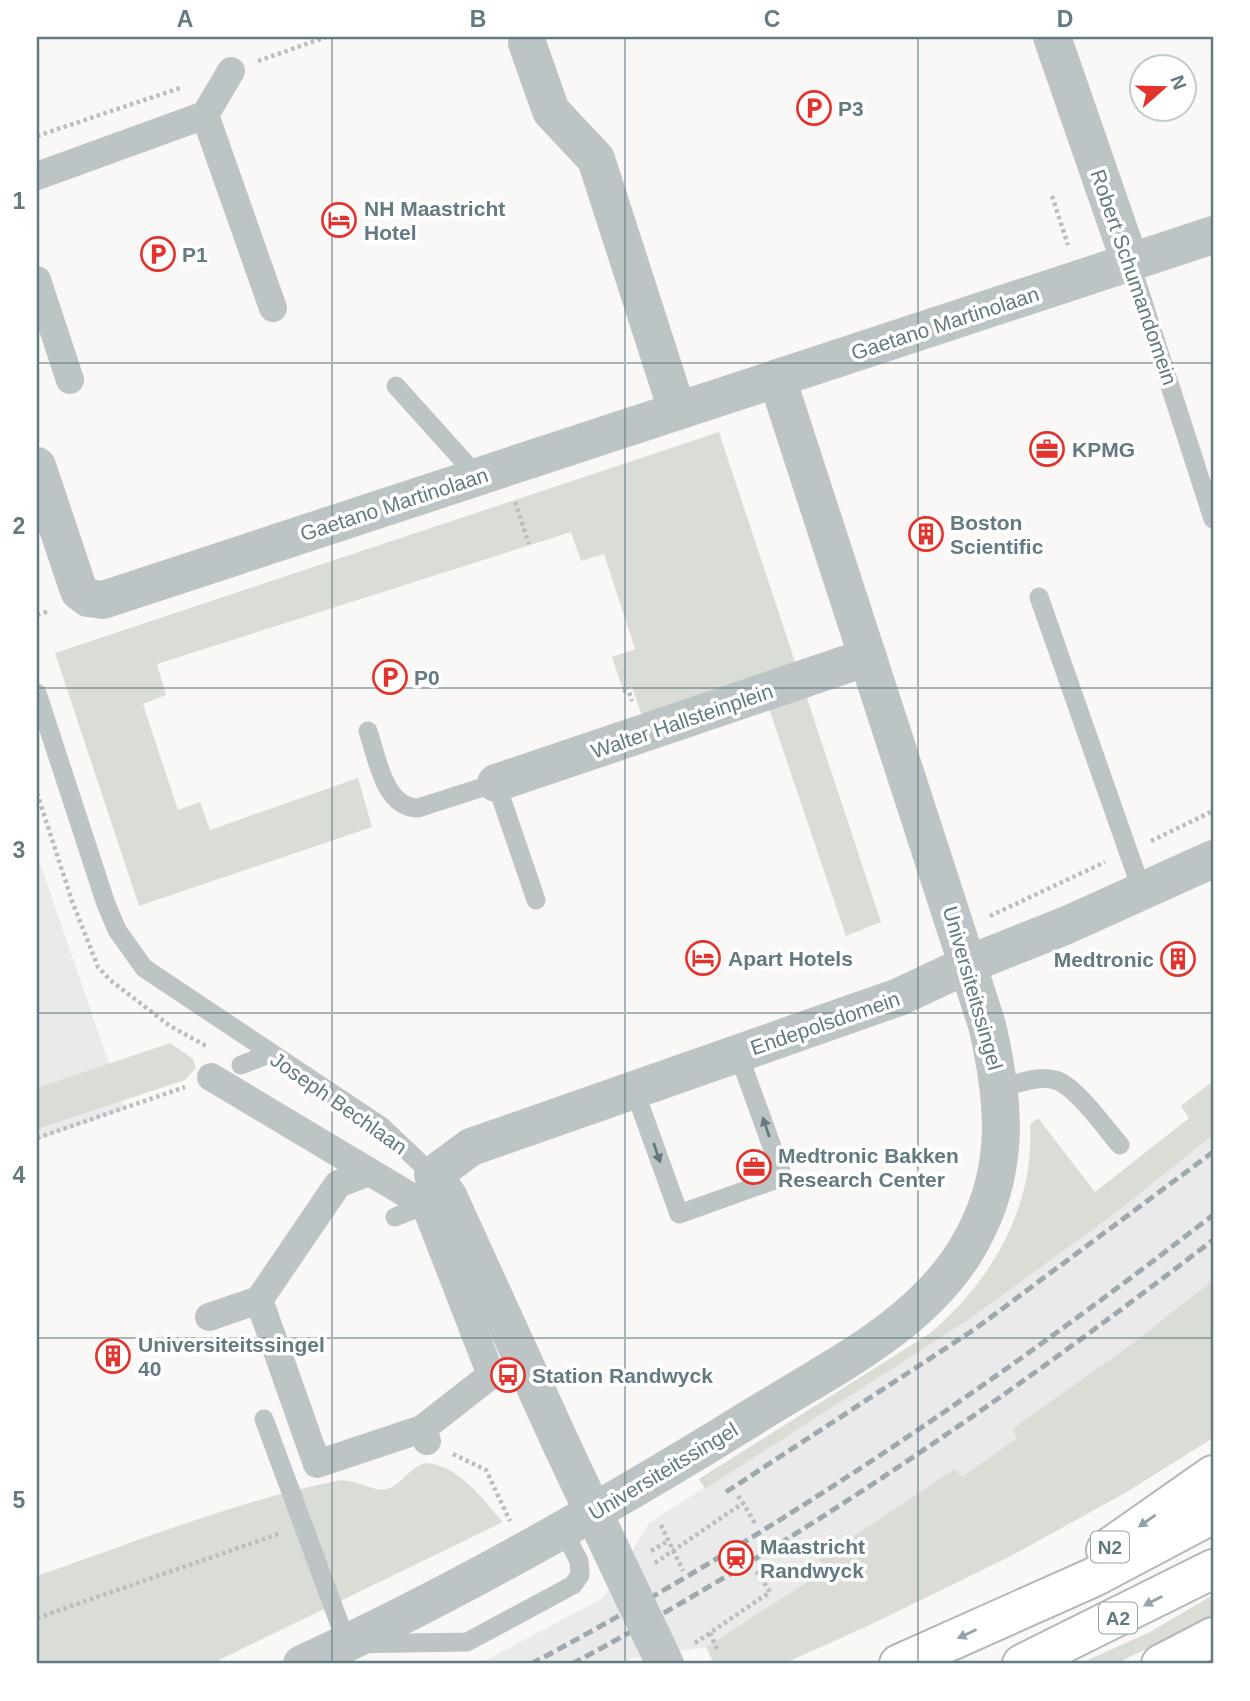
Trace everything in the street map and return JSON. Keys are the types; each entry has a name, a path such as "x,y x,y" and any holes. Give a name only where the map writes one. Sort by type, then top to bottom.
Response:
{"highway":[{"name":"N2","path":"1017,1611 1213,1475"},
{"name":"N2","path":"899,1664 1094,1577 1213,1514"},
{"name":"A2","path":"1022,1664 1213,1569"},
{"path":"1161,1664 1213,1637"}],"street":[{"name":"Robert Schumandomein","path":"1052,37 1130,262"},
{"path":"527,43 551,111 596,159 677,410"},
{"path":"37,176 205,115 230,71"},
{"path":"205,115 273,308"},
{"name":"Gaetano Martinolaan","path":"37,466 79,591 94,600 112,597 1213,235"},
{"path":"37,280 70,380"},
{"name":"Universiteitssingel","path":"302,1664 347,1644 564,1532 902,1322 936,1290 968,1248 989,1200 1000,1158 1001,1088 969,964 777,378"},
{"name":"Walter Hallsteinplein","path":"496,783 868,657"},
{"name":"Endepolsdomein","path":"436,1192 471,1147 899,997 1213,859"},
{"path":"211,1077 369,1172 436,1192 491,1376 425,1435 317,1464 259,1300"},
{"path":"209,1317 259,1300 338,1184 369,1172"},
{"name":"Joseph Bechlaan","path":"436,1192 562,1446 665,1664"}],"lane":[{"name":"Robert Schumandomein","path":"1130,262 1213,519"},
{"path":"396,386 478,477"},
{"path":"1039,597 1142,891"},
{"name":"Joseph Bechlaan","path":"37,693 106,904 129,950 144,968 269,1054 381,1126 436,1192"},
{"path":"368,731 387,787 398,803 408,808 496,783 536,900"},
{"path":"634,1089 679,1214 783,1177 738,1053"},
{"path":"241,1065 269,1054"},
{"path":"1001,1088 1038,1079 1053,1079 1066,1084 1120,1145"},
{"path":"396,1217 436,1192"},
{"path":"264,1419 347,1644 467,1642 573,1585 580,1575 579,1561 564,1532"}],"path":[{"path":"37,136 326,37"},
{"path":"1052,196 1079,279"},
{"path":"512,492 529,544"},
{"path":"37,1138 211,1077"},
{"path":"738,1496 756,1525"},
{"path":"680,1544 743,1503"},
{"path":"37,1618 303,1525"},
{"path":"670,1550 661,1525 663,1544 682,1571"},
{"path":"652,1543 663,1544"},
{"path":"718,1627 770,1592 755,1569"},
{"path":"710,1633 718,1651"}],"shaded area":[{"path":"719,432 881,922 846,936 760,682 644,722 632,687 623,690 612,657 635,649 604,554 581,561 571,532 157,664 166,695 143,704 178,810 200,802 210,830 358,778 372,827 139,906 55,653"},
{"path":"37,855 125,1109 37,1140"},
{"path":"170,1043 193,1059 196,1068 185,1080 37,1129 37,1088"},
{"path":"1213,1081 1213,1135 1113,1215 968,1320 705,1489 699,1479 929,1334 972,1291 1005,1241 1017,1213 1030,1155 1030,1124 1038,1118 1095,1192 1189,1118 1181,1106"},
{"path":"1213,1135 1213,1280 1133,1343 1012,1429 1018,1437 961,1478 955,1470 820,1558 826,1570 706,1647 633,1658 620,1664 479,1664 603,1598 649,1523 968,1320 1113,1215"},
{"path":"1213,1280 1213,1438 1125,1493 1009,1557 872,1624 783,1664 714,1664 706,1647 826,1570 819,1559 955,1469 962,1477 1017,1438 1012,1429 1133,1343"},
{"path":"426,1463 438,1465 459,1476 503,1522 211,1664 37,1664 37,1576 185,1524 298,1490 343,1480 375,1489 387,1489"},
{"path":"1213,1595 1213,1617 1115,1664 1079,1664 1150,1632"}],"railway":[{"path":"726,1492 975,1329 1213,1152"},
{"path":"531,1664 709,1563 882,1454 1050,1338 1213,1215"},
{"path":"572,1664 739,1569 821,1518 981,1411 1213,1240"}],"place":[{"name":"P3","path":"814,108"},
{"name":"NH Maastricht Hotel","path":"339,220"},
{"name":"P1","path":"158,254"},
{"name":"KPMG","path":"1047,449"},
{"name":"Boston Scientific","path":"926,534"},
{"name":"P0","path":"390,677"},
{"name":"Apart Hotels","path":"703,958"},
{"name":"Medtronic","path":"1178,959"},
{"name":"Medtronic Bakken Research Center","path":"754,1167"},
{"name":"Universiteitssingel 40","path":"113,1356"},
{"name":"Station Randwyck","path":"508,1375"},
{"name":"Maastricht Randwyck","path":"736,1558"}]}
